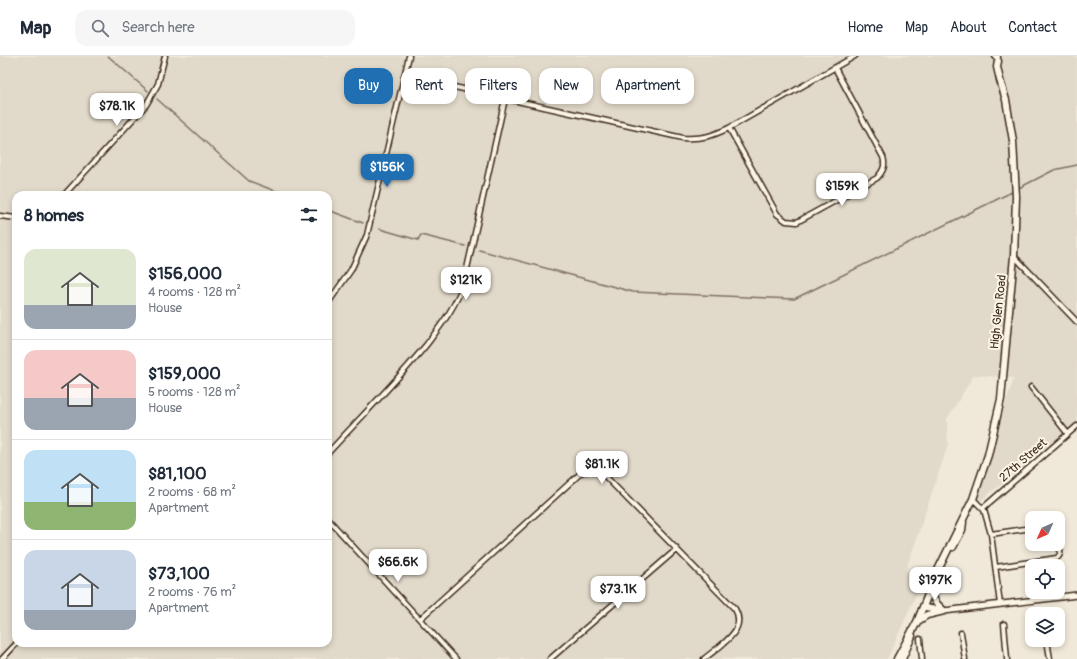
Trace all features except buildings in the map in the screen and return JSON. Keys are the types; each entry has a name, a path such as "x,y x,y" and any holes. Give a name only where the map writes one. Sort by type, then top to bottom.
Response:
{"main road":[{"name":"High Glen Road","path":"902,659 910,641 912,632 935,581 937,572 958,528 964,521 973,499 988,455 1001,399 1014,256 1016,184 1013,141 1006,100 997,67 997,57"},
{"path":"930,592 936,603 944,611"},
{"path":"917,622 927,615 944,611"},
{"name":"High Glen Road","path":"897,659 906,639 912,632"}],"street":[{"path":"68,191 146,105 158,84 165,56"},
{"path":"406,68 409,56"},
{"path":"531,104 683,138 708,138 729,128 855,56"},
{"path":"729,128 777,214 786,221 797,222 877,178 884,168 885,163 883,157 835,68"},
{"path":"332,297 351,270 367,235 401,89"},
{"path":"332,448 413,361 445,320 459,297 464,282 504,104"},
{"path":"0,216 12,218"},
{"path":"1014,256 1076,319"},
{"path":"1031,387 1068,434"},
{"name":"27th Street","path":"983,508 1077,426"},
{"path":"420,619 582,472 592,470 605,476 735,609 739,621 735,632 704,659"},
{"path":"973,499 983,508 990,534 996,567 1000,604"},
{"path":"332,523 456,659"},
{"path":"990,534 1025,529"},
{"path":"550,659 677,549"},
{"path":"996,567 1057,558 1061,551"},
{"path":"924,607 944,611 1077,595"},
{"path":"1004,624 1007,659"},
{"path":"961,633 965,659"},
{"path":"920,639 922,659"},
{"path":"2,659 13,647"},
{"path":"1048,647 1050,659"}],"shaded area":[{"path":"0,56 1069,56 1077,58 1077,423 970,509 1014,378 974,375 947,419 948,445 906,570 922,582 887,659 0,659"}],"waterway":[{"path":"108,56 148,91"},
{"path":"157,99 249,181 275,191"},
{"path":"1017,189 1054,170 1077,165"},
{"path":"479,250 633,292 794,299 1014,191"},
{"path":"332,211 363,223"},
{"path":"380,229 418,240 421,235 465,246"}]}
